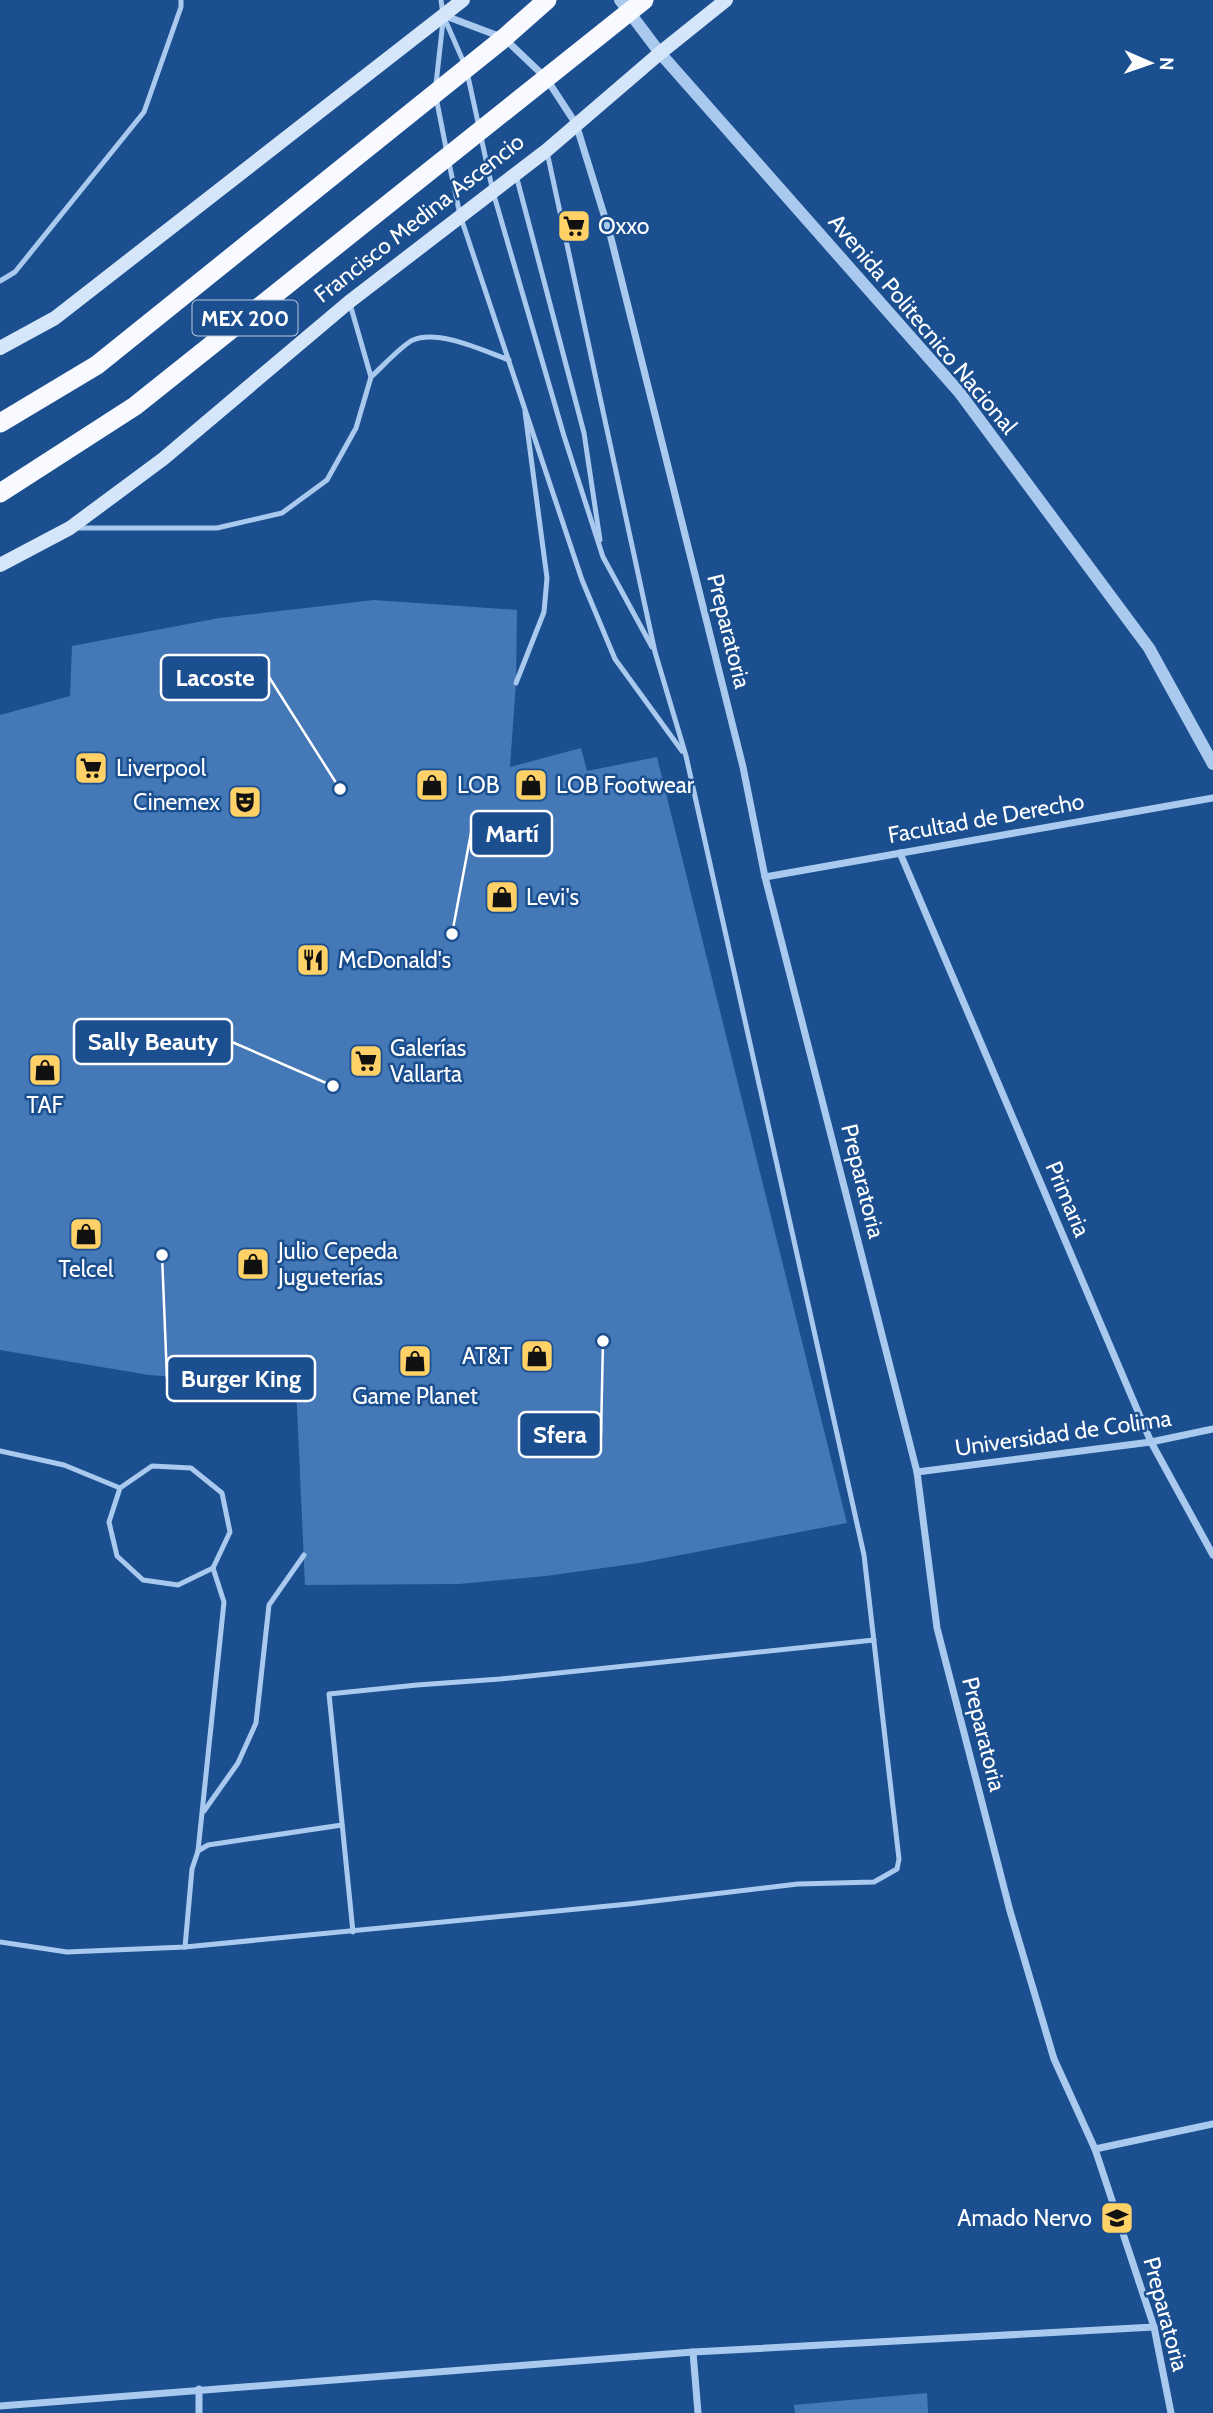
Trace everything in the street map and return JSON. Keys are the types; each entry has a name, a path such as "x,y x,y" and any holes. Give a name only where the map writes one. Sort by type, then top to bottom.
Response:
{"highway":[{"name":"MEX 200","path":"0,423 97,365 435,94 547,0"},
{"name":"Francisco Medina Ascencio","path":"0,493 135,406 546,78 631,4"}],"main road":[{"path":"0,348 55,318 463,0"},
{"name":"Francisco Medina Ascencio","path":"0,565 70,528 163,459 349,302 547,150 660,52 726,0"}],"street":[{"name":"Avenida Politecnico Nacional","path":"631,4 660,52 959,392 1149,648 1213,764"},
{"name":"Preparatoria","path":"443,15 504,38 546,78 576,124 610,234 743,767 765,877 917,1472 937,1628 1010,1912 1054,2059 1095,2149 1154,2327 1171,2413"},
{"name":"Facultad de Derecho","path":"765,877 1213,798"},
{"name":"Primaria","path":"900,853 1151,1442 1213,1555"},
{"name":"Universidad de Colima","path":"917,1472 1151,1442 1213,1429"},
{"path":"1095,2149 1213,2124"},
{"path":"0,2406 693,2352 1154,2327"},
{"path":"693,2352 698,2413"},
{"path":"199,2389 200,2413"}],"lane":[{"path":"0,281 15,272 144,112 181,7 181,0"},
{"path":"441,0 443,15 435,94 460,215 582,580 615,659 686,756"},
{"path":"443,15 466,68 493,192 564,436 603,557 655,652"},
{"path":"0,1942 67,1952 185,1947 798,1885 874,1882 897,1869 899,1859 864,1555 686,756 655,652 547,150"},
{"path":"515,174 584,433 603,557"},
{"path":"349,302 371,377"},
{"path":"70,528 217,528 282,513 327,480 356,428 371,377 412,340 432,337 461,343 509,360"},
{"path":"516,683 544,612 547,578 523,399"},
{"path":"0,1451 64,1465 120,1488"},
{"path":"152,1466 191,1468 222,1493 230,1532 213,1567 178,1585 143,1580 117,1556 108,1522 120,1488 152,1466"},
{"path":"202,1813 238,1763 256,1723 269,1605 304,1555"},
{"path":"185,1947 192,1869 198,1851 224,1602 213,1567"},
{"path":"353,1932 328,1694 874,1640"},
{"path":"198,1851 208,1845 342,1825"}],"building":[{"name":"Galerías Vallarta","path":"374,600 517,610 516,683 510,767 581,748 587,771 657,757 847,1523 639,1563 546,1576 459,1584 305,1585 296,1386 149,1375 0,1350 0,715 70,696 72,646 219,618"},
{"path":"927,2393 928,2413 795,2413 794,2405"}],"place":[{"name":"Oxxo","path":"574,226"},
{"name":"Liverpool","path":"91,768"},
{"name":"LOB","path":"432,785"},
{"name":"LOB Footwear","path":"531,785"},
{"name":"Lacoste","path":"340,789"},
{"name":"Cinemex","path":"245,802"},
{"name":"Levi's","path":"502,897"},
{"name":"Martí","path":"452,934"},
{"name":"McDonald's","path":"313,960"},
{"name":"Galerías Vallarta","path":"366,1061"},
{"name":"TAF","path":"45,1070"},
{"name":"Sally Beauty","path":"333,1086"},
{"name":"Telcel","path":"86,1234"},
{"name":"Burger King","path":"162,1255"},
{"name":"Julio Cepeda Jugueterías","path":"253,1264"},
{"name":"Sfera","path":"603,1341"},
{"name":"AT&T","path":"537,1356"},
{"name":"Game Planet","path":"415,1361"},
{"name":"Amado Nervo","path":"1117,2218"}]}
